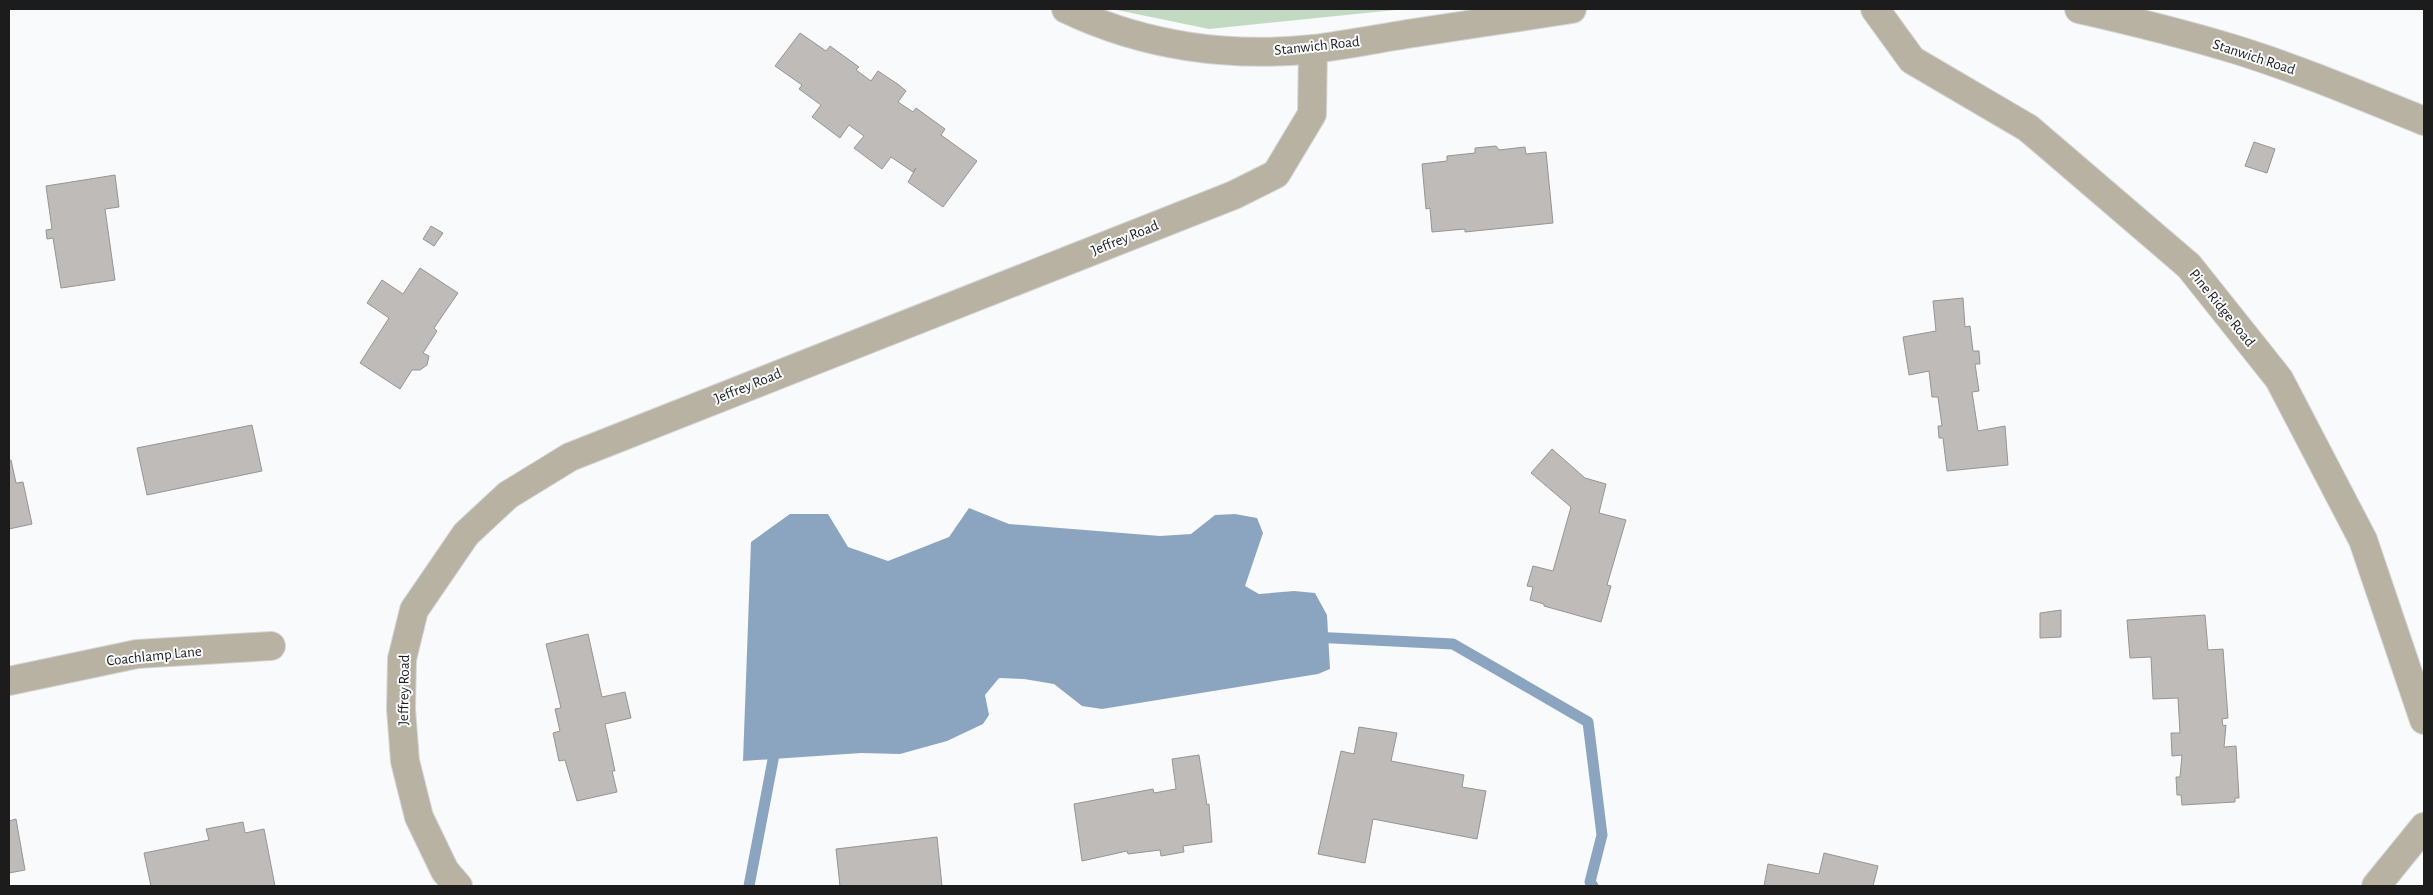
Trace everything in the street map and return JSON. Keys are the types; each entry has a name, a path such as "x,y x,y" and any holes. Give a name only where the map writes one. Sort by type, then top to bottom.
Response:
{"street":[{"name":"Stanwich Road","path":"1066,9 1122,32 1187,46 1265,52 1313,49 1572,9"},
{"name":"Pine Ridge Road","path":"1875,9 1912,60 2028,128 2189,266 2279,379 2363,540 2424,720"},
{"name":"Stanwich Road","path":"2079,9 2150,26 2245,53 2329,83 2424,121"},
{"name":"Jeffrey Road","path":"458,886 445,871 418,817 405,761 401,708 402,659 414,610 466,534 508,495 570,457 1234,195 1276,174 1312,114 1313,49"},
{"name":"Coachlamp Lane","path":"9,681 136,654 271,646"},
{"path":"2376,886 2424,828"}],"green space":[{"path":"1112,9 1405,9 1209,29"}],"water":[{"path":"969,508 1009,524 1160,536 1191,534 1215,515 1235,514 1257,518 1263,533 1245,586 1259,594 1294,591 1315,593 1327,615 1330,669 1318,674 1102,709 1082,706 1054,684 1024,679 999,678 985,695 989,715 983,724 947,741 900,754 861,753 743,761 751,542 790,514 828,514 848,547 888,561 949,537"}],"building":[{"path":"800,33 826,51 830,46 859,67 856,70 871,81 878,71 899,85 906,91 898,102 913,112 916,108 945,129 941,135 977,161 943,207 908,182 916,168 913,172 891,157 882,169 854,148 864,136 849,125 840,138 812,117 821,105 799,89 802,85 775,66"},
{"path":"2254,142 2275,149 2267,173 2245,166"},
{"path":"1496,146 1499,150 1525,147 1526,154 1546,152 1553,223 1465,232 1465,229 1432,232 1430,208 1426,209 1422,164 1447,161 1447,156 1475,153 1475,148"},
{"path":"115,175 119,207 105,209 115,280 61,288 53,238 47,239 46,230 52,229 46,186"},
{"path":"431,226 443,233 434,246 423,239"},
{"path":"420,268 458,293 434,328 437,331 423,353 429,356 427,365 420,370 412,370 400,389 360,363 389,318 367,303 382,280 403,294"},
{"path":"1963,298 1965,327 1970,326 1973,351 1979,351 1980,364 1975,364 1979,391 1972,392 1978,431 2005,426 2008,465 1947,471 1943,438 1939,438 1938,426 1942,426 1938,397 1932,397 1929,371 1909,375 1903,337 1936,331 1933,301"},
{"path":"252,425 262,471 147,495 137,448"},
{"path":"1552,449 1585,478 1606,484 1599,513 1626,520 1607,585 1611,586 1601,622 1544,606 1544,604 1530,600 1533,587 1527,586 1533,566 1553,571 1571,507 1531,473"},
{"path":"11,460 16,483 23,482 32,524 9,529 9,461"},
{"path":"2061,610 2061,637 2040,638 2040,613"},
{"path":"2205,615 2208,650 2223,649 2228,718 2222,719 2223,726 2226,725 2224,747 2236,746 2239,798 2235,798 2235,802 2182,805 2181,795 2177,795 2176,777 2180,777 2182,755 2172,756 2171,733 2180,733 2178,698 2153,699 2151,657 2130,658 2127,620"},
{"path":"588,634 602,697 625,692 631,718 605,724 615,771 612,771 617,792 577,801 565,760 559,761 553,733 560,731 555,709 561,708 546,644"},
{"path":"1359,727 1397,733 1391,761 1464,775 1462,787 1486,791 1477,839 1373,819 1365,863 1318,854 1341,751 1354,754"},
{"path":"1199,755 1207,805 1209,804 1212,842 1183,846 1184,852 1161,856 1160,850 1128,854 1127,851 1082,861 1074,804 1153,789 1154,793 1176,789 1172,759"},
{"path":"16,819 25,870 9,873 9,821"},
{"path":"243,822 245,833 264,829 275,886 151,886 144,853 209,840 206,829"},
{"path":"937,837 942,886 840,886 836,849"},
{"path":"1824,853 1878,866 1873,886 1764,886 1768,864 1819,874"}],"waterway":[{"path":"1313,637 1453,644 1588,722 1602,835 1590,882 1593,886"},
{"path":"749,886 776,744"}]}
